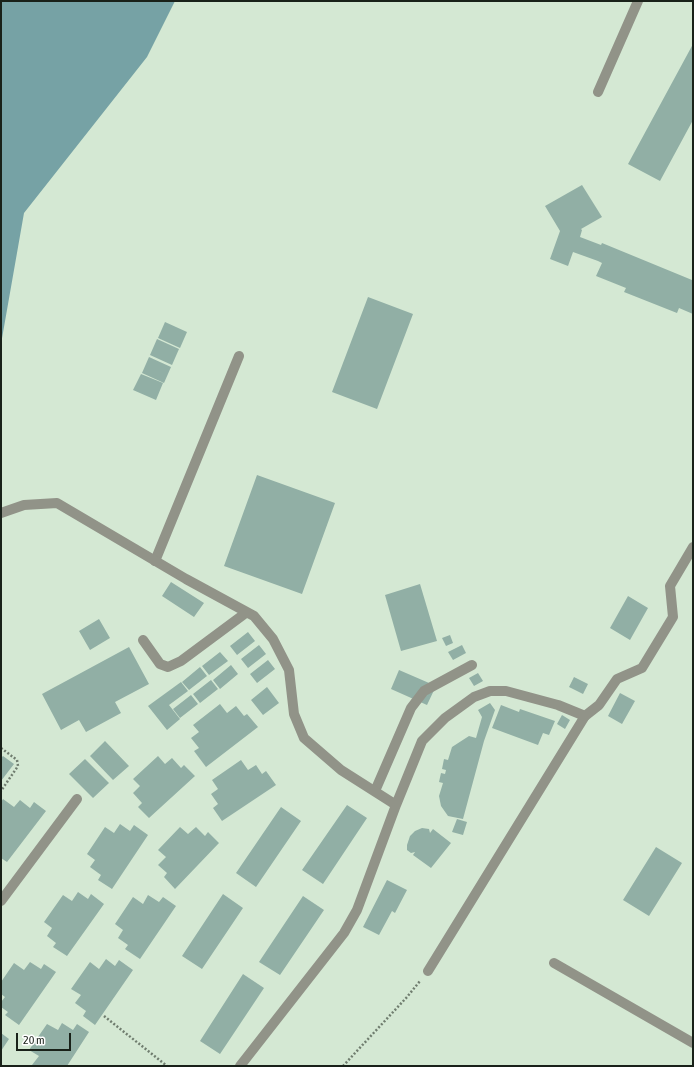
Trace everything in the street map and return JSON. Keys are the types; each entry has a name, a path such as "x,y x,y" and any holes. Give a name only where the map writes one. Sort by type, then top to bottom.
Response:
{"street":[{"path":"598,92 638,1"},
{"path":"155,561 239,356"},
{"path":"1,513 24,505 57,503 186,579 254,616 273,638 289,670 294,714 304,738 341,770 396,805"},
{"path":"428,971 585,716 599,705 617,679 642,668 673,617 670,586 693,547"},
{"path":"143,640 160,664 168,667 181,661 247,612"},
{"path":"375,791 411,708 424,691 472,665"},
{"path":"240,1066 344,933 357,910 396,805 422,741 445,718 474,697 490,691 506,691 558,705 585,716"},
{"path":"1,901 77,799"},
{"path":"554,963 693,1043"}],"path":[{"path":"1,748 17,760 18,766 1,791"},
{"path":"343,1066 407,997 428,971"},
{"path":"104,1016 167,1066"}],"water":[{"path":"1,1 175,1 147,57 24,213 1,344"}],"building":[{"path":"693,44 693,120 660,181 628,164"},
{"path":"582,185 602,217 581,229 580,237 601,245 602,243 692,280 693,278 693,314 679,308 677,313 624,292 626,288 596,276 602,263 598,261 573,252 568,266 550,259 560,231 545,206"},
{"path":"368,297 413,314 377,409 332,392"},
{"path":"165,322 187,332 180,348 158,338"},
{"path":"157,339 179,349 172,365 150,355"},
{"path":"149,357 171,367 164,383 142,373"},
{"path":"141,374 163,383 156,400 133,390"},
{"path":"257,475 335,503 302,594 224,566"},
{"path":"171,582 204,603 194,617 162,596"},
{"path":"420,584 437,641 401,651 385,595"},
{"path":"628,596 648,608 630,640 610,628"},
{"path":"99,619 110,638 90,650 79,631"},
{"path":"248,632 255,641 237,655 230,646"},
{"path":"450,635 453,643 446,646 442,638"},
{"path":"259,645 266,654 248,668 241,659"},
{"path":"462,645 466,653 453,660 448,652"},
{"path":"129,647 149,684 115,702 121,713 86,732 79,720 61,730 42,694"},
{"path":"220,652 228,661 209,675 202,666"},
{"path":"268,660 275,669 257,683 250,674"},
{"path":"231,665 238,674 220,689 213,680"},
{"path":"200,667 207,676 189,690 182,682"},
{"path":"399,670 436,686 427,705 391,689"},
{"path":"478,673 483,681 474,686 469,678"},
{"path":"574,677 588,684 583,694 569,687"},
{"path":"211,680 218,689 200,703 193,694"},
{"path":"181,682 188,691 169,705 180,719 167,730 148,706"},
{"path":"267,687 279,703 263,715 251,700"},
{"path":"620,693 635,701 622,724 608,716"},
{"path":"191,695 198,704 180,718 173,709"},
{"path":"490,703 495,710 484,741 463,819 448,816 441,806 439,796 443,783 439,782 441,773 445,774 446,770 442,769 444,759 448,760 452,747 469,736 476,738 482,717 478,710"},
{"path":"220,704 227,713 236,706 244,716 247,714 258,727 206,767 194,751 199,748 191,738 199,732 193,725"},
{"path":"501,705 519,712 520,709 555,721 549,735 543,733 538,745 492,728"},
{"path":"562,715 570,720 565,729 557,724"},
{"path":"105,741 129,766 113,780 90,756"},
{"path":"3,756 14,764 1,781 1,758"},
{"path":"158,756 165,764 172,758 181,768 184,765 195,776 149,818 138,807 142,803 133,793 140,786 133,779"},
{"path":"85,759 109,783 93,798 69,774"},
{"path":"241,760 248,770 256,765 262,774 266,771 276,785 222,821 213,808 218,804 211,794 218,789 212,780"},
{"path":"3,799 14,807 20,800 30,808 34,802 46,811 7,862 1,858 1,802"},
{"path":"347,805 367,818 323,884 302,870"},
{"path":"281,807 301,821 256,887 236,873"},
{"path":"457,819 467,822 463,835 452,832"},
{"path":"120,824 130,831 134,825 148,835 112,889 98,880 101,875 90,867 95,860 87,854 105,827 114,833"},
{"path":"180,827 188,834 196,827 205,836 208,832 219,843 175,889 164,877 167,873 158,865 166,857 158,850"},
{"path":"422,828 429,829 430,833 433,829 451,843 431,868 413,855 415,852 411,853 407,850 410,836 415,831"},
{"path":"656,847 682,863 649,916 623,900"},
{"path":"387,880 407,890 395,913 392,911 379,935 363,927"},
{"path":"78,892 88,899 91,894 104,904 67,956 53,947 56,943 47,936 52,928 44,922 63,895 72,901"},
{"path":"223,894 243,908 202,969 182,956"},
{"path":"148,895 159,902 163,897 176,906 140,959 125,949 128,945 118,938 123,930 115,924 133,897 143,904"},
{"path":"303,896 324,910 280,975 259,962"},
{"path":"106,959 115,966 119,960 133,970 95,1025 83,1016 86,1011 75,1003 81,995 71,989 90,962 99,969"},
{"path":"30,962 41,969 44,964 56,972 19,1025 5,1015 8,1012 1,1007 1,1002 5,997 1,994 1,982 14,963 24,970"},
{"path":"243,974 264,988 220,1054 200,1041"},
{"path":"62,1023 73,1030 77,1024 89,1032 67,1066 32,1065 39,1056 29,1050 47,1024 58,1030"},
{"path":"1,1033 9,1039 1,1051"}]}
